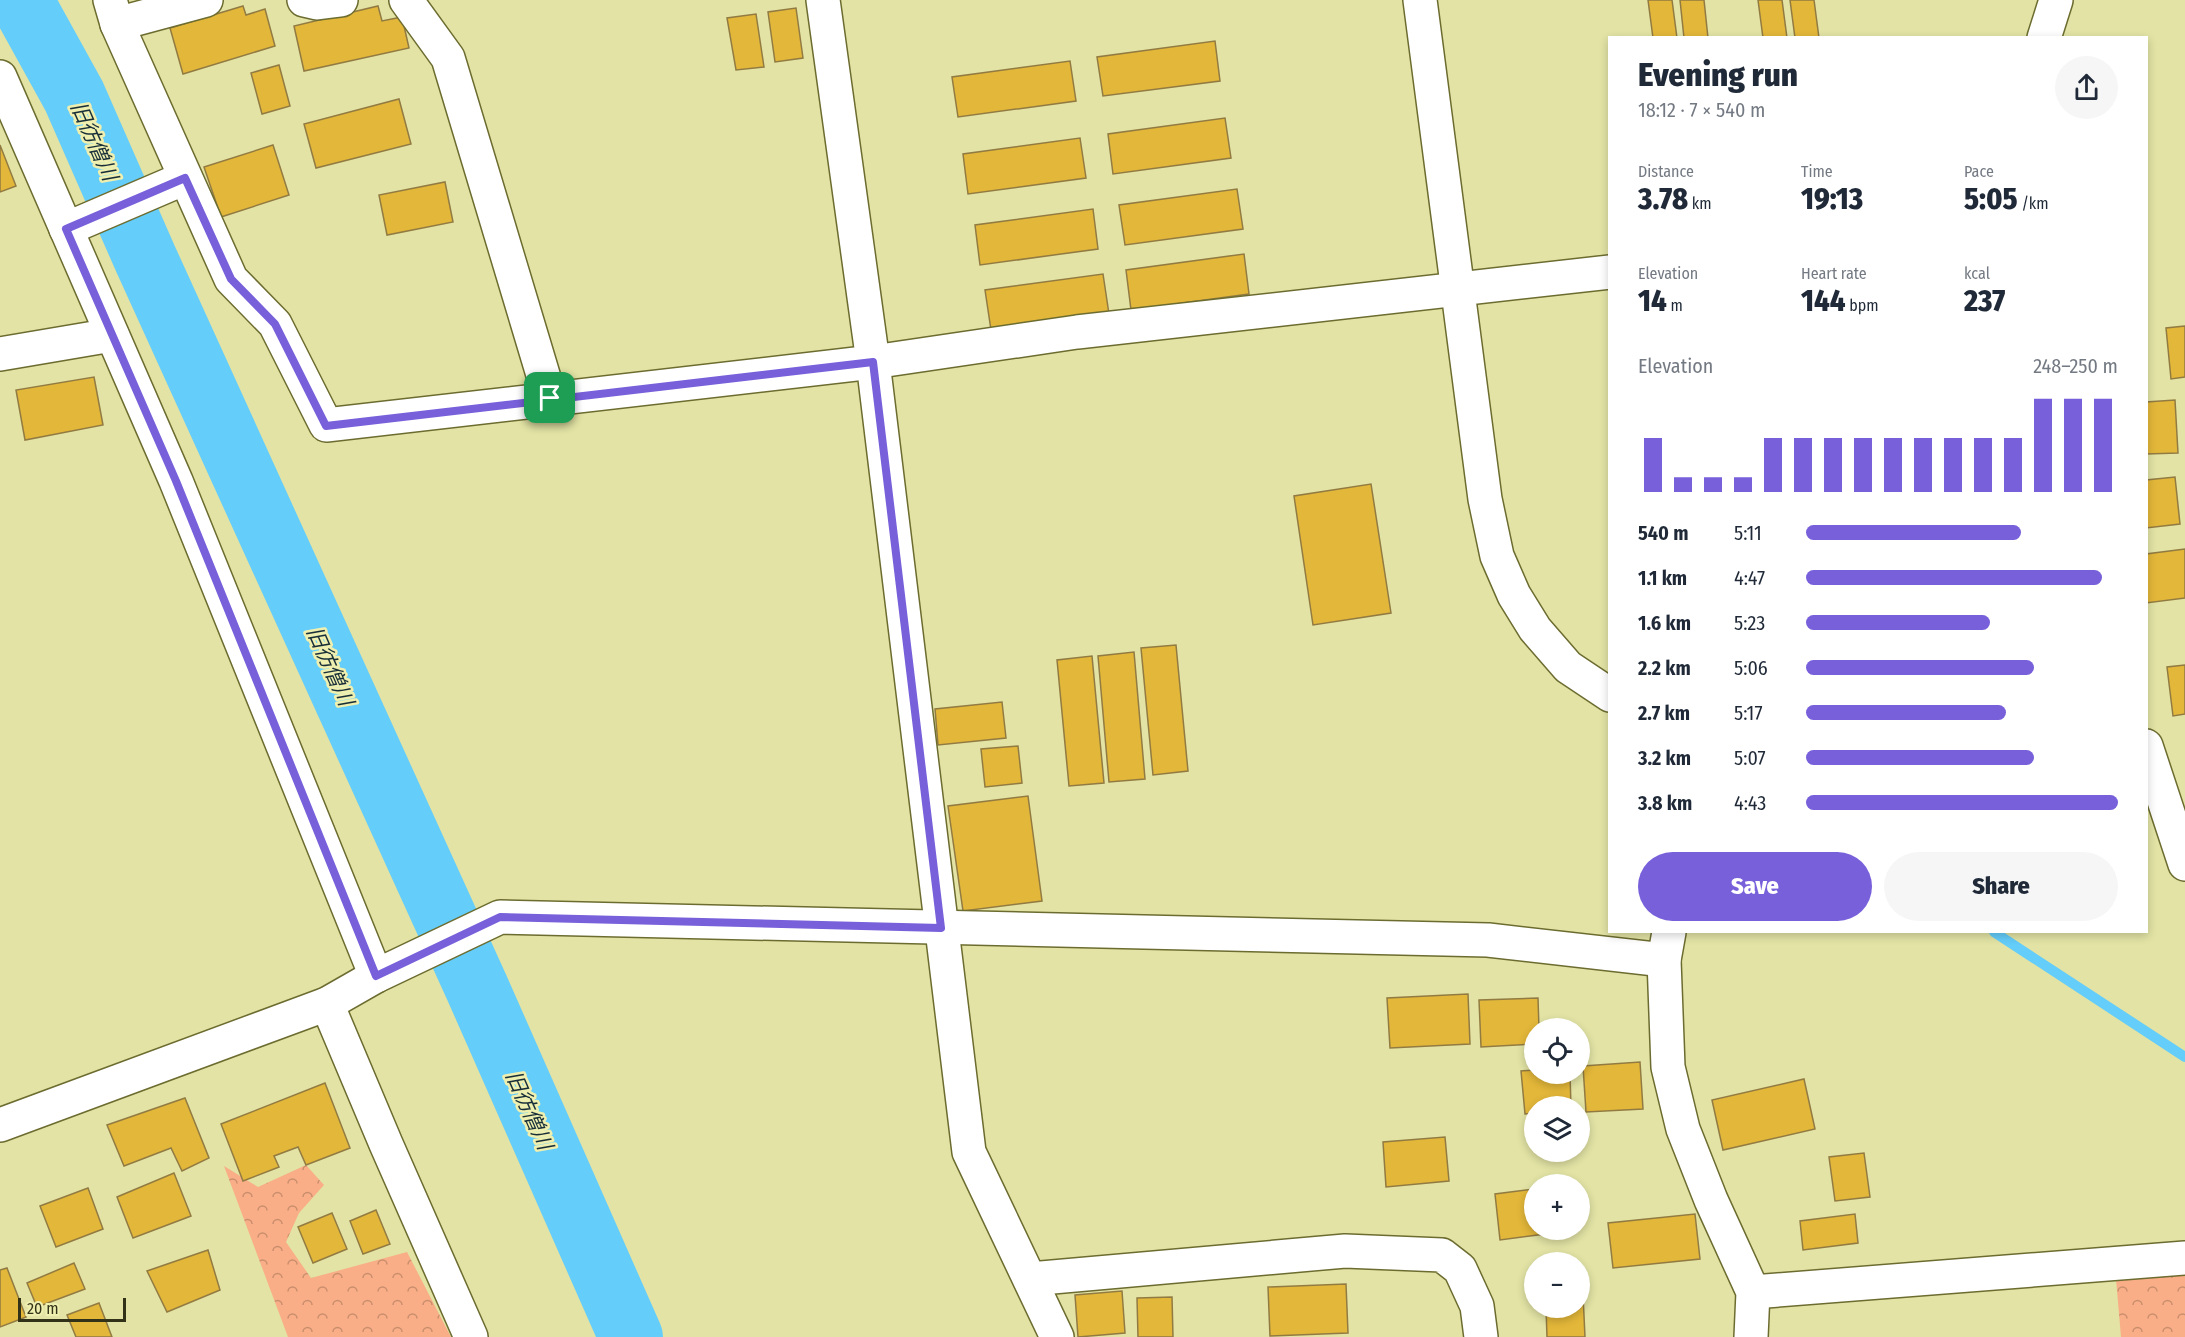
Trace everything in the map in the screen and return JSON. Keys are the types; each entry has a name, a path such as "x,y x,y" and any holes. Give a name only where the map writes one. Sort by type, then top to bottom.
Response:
{"street":[{"path":"206,0 113,12 172,184 231,279 275,324 326,426 873,362 1077,333 1608,272"},
{"path":"304,0 317,3 341,0"},
{"path":"406,0 448,58 550,398"},
{"path":"824,0 873,362 969,1152 1058,1337"},
{"path":"1420,0 1485,499 1497,556 1514,595 1535,629 1568,668 1608,694"},
{"path":"2045,36 2056,0"},
{"path":"0,77 79,223 112,336 176,481 376,976"},
{"path":"79,223 172,184"},
{"path":"0,354 112,336"},
{"path":"2148,750 2175,806 2185,864"},
{"path":"0,1125 327,1004 376,976 500,917 1666,946 1668,1067 1683,1129 1711,1200 1753,1292 1751,1337"},
{"path":"327,1004 464,1335"},
{"path":"1030,1279 1345,1251 1442,1255 1460,1269 1477,1306 1481,1337"},
{"path":"1753,1292 2185,1258"}],"green space":[{"path":"306,1165 324,1185 299,1213 286,1242 311,1278 407,1252 451,1337 288,1337 224,1166 258,1187"},
{"path":"2185,1262 2185,1337 2121,1337 2115,1267"}],"building":[{"path":"1648,0 1672,0 1677,36 1653,36"},
{"path":"1680,0 1704,0 1708,36 1684,36"},
{"path":"1758,0 1782,0 1787,36 1763,36"},
{"path":"1790,0 1814,0 1819,36 1795,36"},
{"path":"243,6 246,15 265,9 275,46 183,74 170,28"},
{"path":"378,6 382,21 402,17 409,48 304,71 294,26"},
{"path":"796,8 803,58 775,62 768,12"},
{"path":"756,14 764,67 736,70 727,18"},
{"path":"1215,41 1220,81 1103,96 1097,57"},
{"path":"1070,61 1076,101 958,117 952,77"},
{"path":"279,65 290,106 262,114 251,73"},
{"path":"399,99 411,144 316,168 304,124"},
{"path":"1225,118 1231,158 1113,174 1108,134"},
{"path":"1080,138 1086,178 968,194 963,154"},
{"path":"0,145 16,186 0,192"},
{"path":"273,145 289,195 221,217 204,167"},
{"path":"445,182 453,222 387,235 379,195"},
{"path":"1237,189 1243,229 1125,245 1119,205"},
{"path":"1093,209 1098,249 980,265 975,225"},
{"path":"1244,254 1249,294 1131,310 1126,270"},
{"path":"1103,274 1109,314 991,330 985,290"},
{"path":"2185,326 2185,377 2171,379 2166,328"},
{"path":"94,377 103,425 25,440 16,390"},
{"path":"2175,400 2178,453 2148,454 2148,402"},
{"path":"2175,477 2180,524 2148,528 2148,480"},
{"path":"1371,484 1391,613 1313,625 1294,496"},
{"path":"2185,549 2185,598 2148,603 2148,554"},
{"path":"1176,645 1188,771 1153,775 1141,648"},
{"path":"1134,652 1145,779 1109,782 1098,656"},
{"path":"1092,656 1104,783 1069,786 1057,660"},
{"path":"2185,665 2185,714 2173,716 2167,667"},
{"path":"1002,702 1006,738 938,745 935,709"},
{"path":"1018,746 1022,783 985,787 981,749"},
{"path":"1028,796 1042,901 963,911 948,806"},
{"path":"1468,994 1470,1044 1390,1048 1387,998"},
{"path":"1538,998 1539,1018 1524,1018 1524,1045 1481,1047 1479,1000"},
{"path":"1640,1062 1643,1109 1590,1112 1590,1096 1585,1096 1584,1084 1590,1084 1590,1066"},
{"path":"1521,1071 1524,1071 1524,1084 1570,1084 1571,1096 1524,1096 1524,1103"},
{"path":"1804,1079 1815,1129 1723,1150 1712,1100"},
{"path":"325,1083 350,1148 306,1165 298,1147 274,1156 279,1167 243,1181 221,1124"},
{"path":"185,1098 209,1158 182,1171 171,1148 124,1166 107,1125"},
{"path":"1445,1137 1449,1181 1386,1187 1383,1142"},
{"path":"1864,1153 1870,1197 1835,1201 1829,1157"},
{"path":"174,1173 191,1216 133,1238 117,1197"},
{"path":"88,1188 103,1229 56,1247 40,1206"},
{"path":"1524,1190 1524,1237 1500,1240 1495,1194"},
{"path":"376,1210 390,1244 363,1254 350,1221"},
{"path":"332,1213 347,1249 313,1263 298,1227"},
{"path":"1695,1214 1700,1259 1613,1268 1608,1223"},
{"path":"1855,1214 1858,1243 1803,1250 1800,1221"},
{"path":"208,1250 220,1290 167,1312 147,1271"},
{"path":"74,1263 85,1289 37,1307 27,1283"},
{"path":"7,1268 26,1317 0,1327 0,1270"},
{"path":"1346,1284 1348,1333 1270,1336 1268,1287"},
{"path":"1122,1291 1125,1333 1078,1337 1075,1295"},
{"path":"1172,1297 1173,1337 1138,1337 1137,1298"},
{"path":"99,1303 112,1337 76,1337 67,1315"},
{"path":"1546,1318 1584,1318 1585,1337 1547,1337"}],"waterway":[{"name":"旧彷僧川","path":"21,0 74,96 146,260 477,988 631,1337"},
{"path":"1996,933 2185,1057"}],"route":[{"path":"185,178 231,279 275,324 326,426 550,398 873,362 941,928 500,917 376,976 176,481 66,229 185,178"}]}
